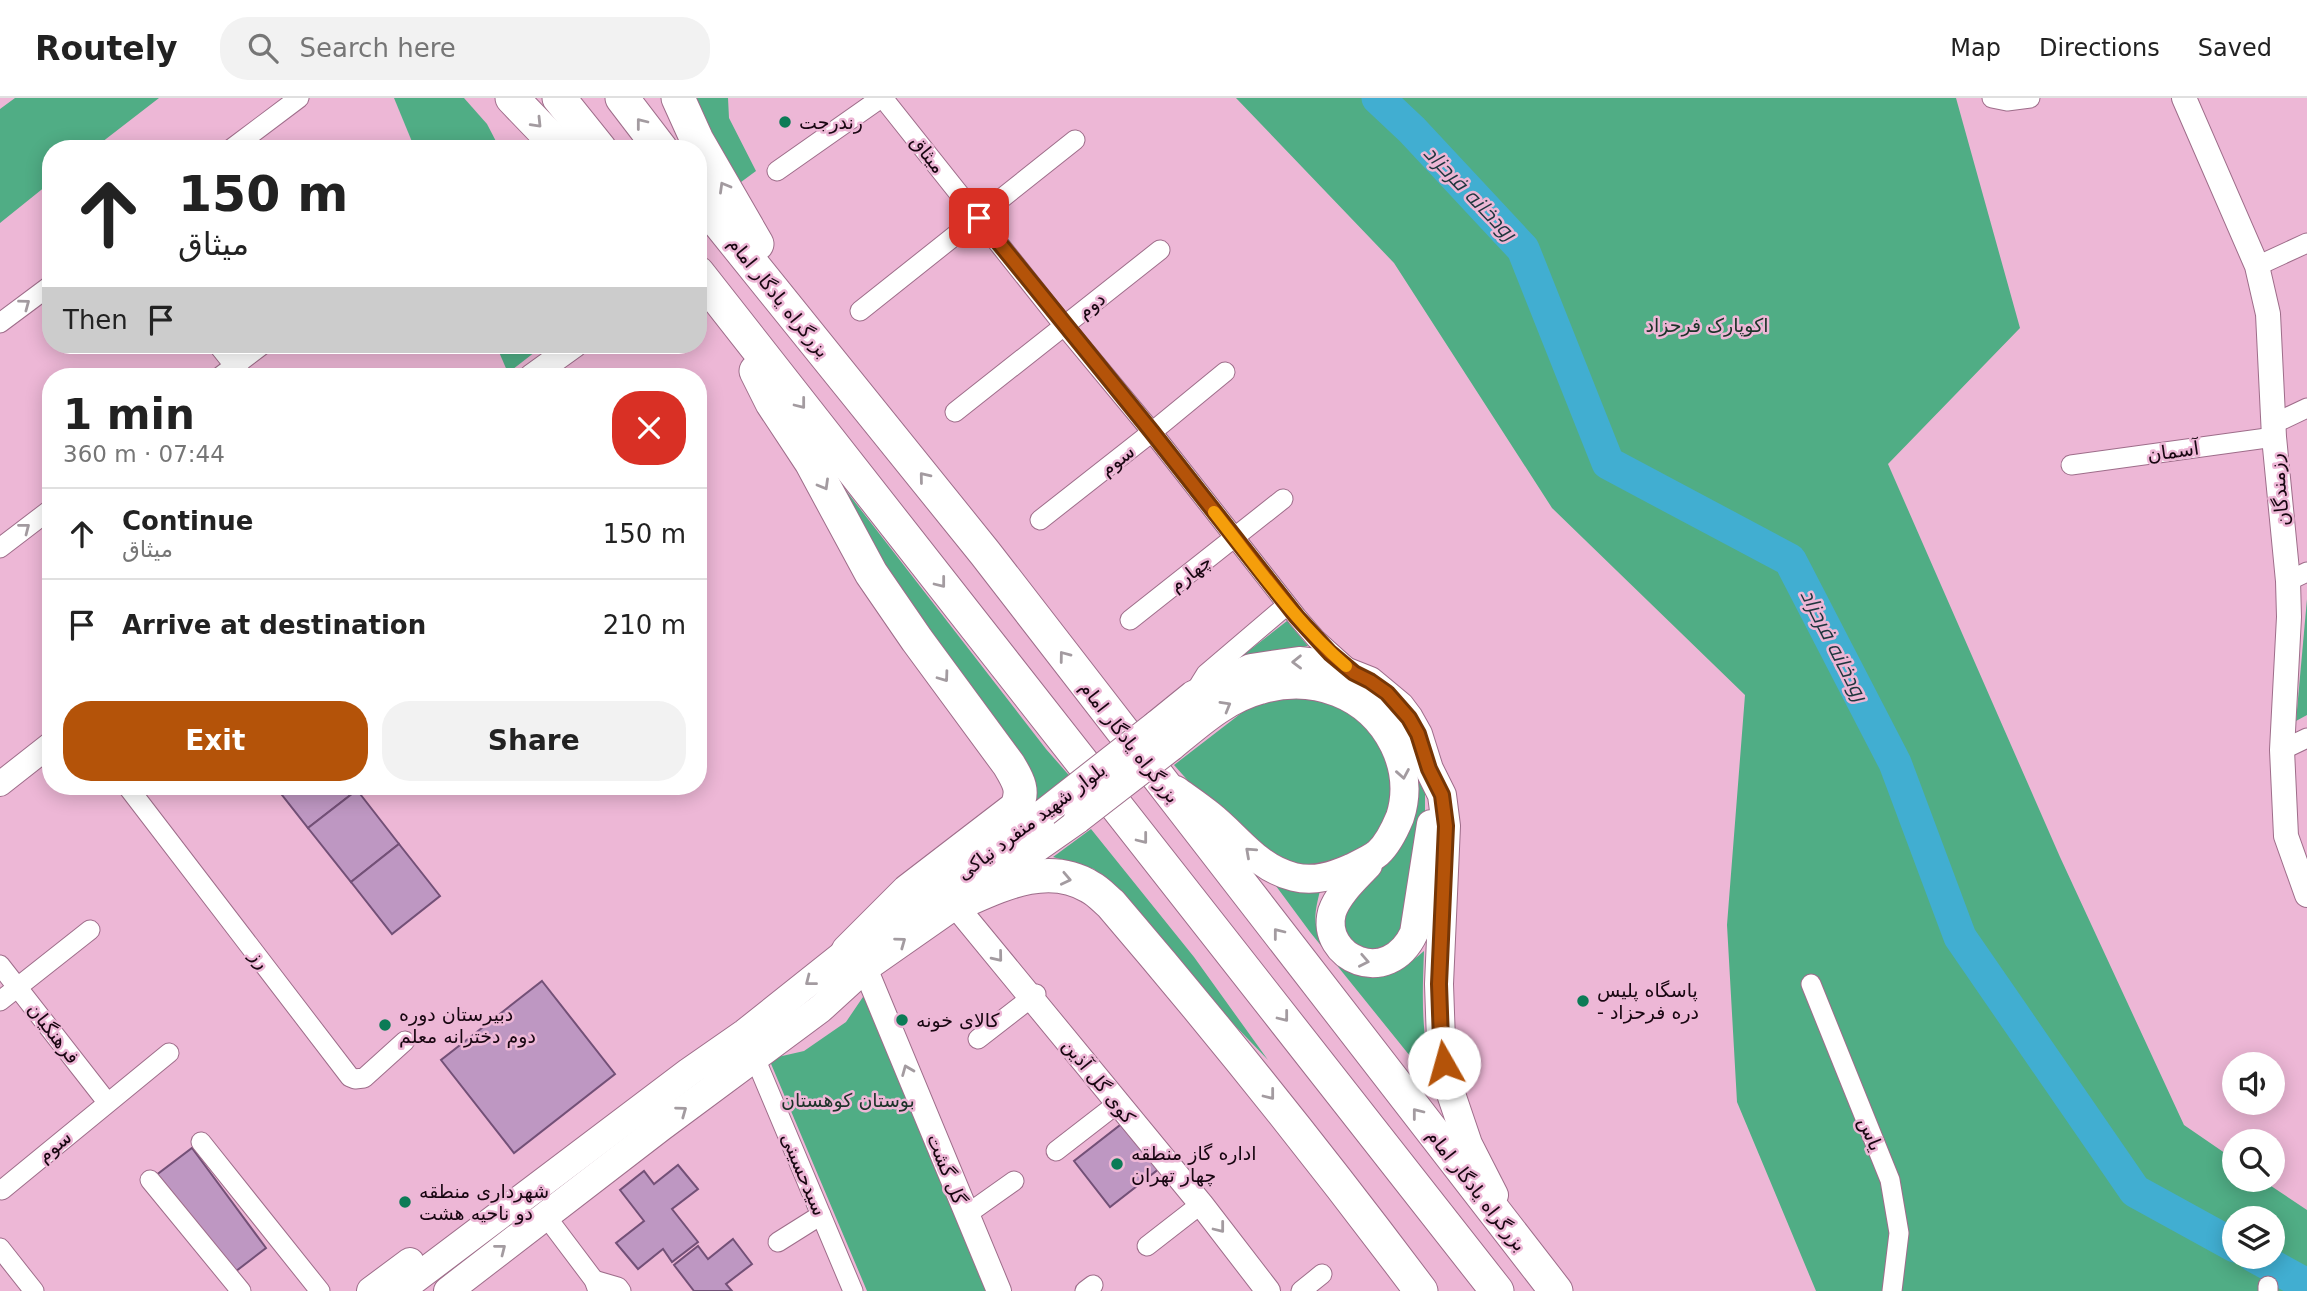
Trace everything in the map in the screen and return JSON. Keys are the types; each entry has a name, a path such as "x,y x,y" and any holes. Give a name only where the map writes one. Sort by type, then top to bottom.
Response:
{"highway":[{"path":"512,98 552,140"},
{"path":"559,98 593,140"},
{"path":"622,98 654,140"},
{"path":"678,98 696,140"},
{"path":"707,159 807,331"},
{"name":"بزرگراه یادگار امام","path":"707,208 985,553 1556,1291"},
{"path":"707,285 1497,1291"},
{"path":"707,286 772,402 811,462 871,573 1021,785 1021,799 1016,808 908,891 857,959"},
{"path":"955,905 1014,880 1041,875 1071,878 1091,887 1111,904 1238,1055 1421,1291"}],"main road":[{"name":"بلوار شهید منفرد نیاکی","path":"400,1291 689,1072 745,1033 857,959 955,905 1078,819 1164,736 1193,695 1251,668 1299,661 1327,664 1354,673 1370,681 1400,706 1418,734 1429,769 1442,795 1446,826 1439,984 1441,1041 1448,1085 1468,1144 1519,1244"},
{"name":"بلوار شهید منفرد نیاکی","path":"448,1291 820,1009 857,959 944,887 1045,813 1164,736 1259,690 1292,684 1317,685 1350,698 1374,715 1388,732 1399,755 1406,794 1395,830 1379,853 1344,891 1331,920 1332,932 1340,947 1352,959 1373,963 1383,962 1402,952 1414,933 1430,833 1429,769"},
{"path":"1161,780 1211,816 1256,859 1277,871 1311,879 1331,877 1379,853"},
{"path":"372,1291 614,1107 689,1072"}],"street":[{"path":"243,140 299,98"},
{"path":"777,171 882,98"},
{"name":"میثاق","path":"882,98 1152,432 1287,605 1316,639 1354,673"},
{"path":"1992,98 2007,101 2030,98"},
{"name":"رزمندگان","path":"2184,98 2258,266 2265,293 2274,430 2298,576 2289,617 2282,750 2286,836 2288,848 2307,895"},
{"path":"860,311 1075,140"},
{"path":"2258,266 2307,243"},
{"name":"دوم","path":"955,412 1160,250"},
{"path":"0,323 42,292"},
{"path":"238,368 253,354"},
{"path":"543,368 563,354"},
{"name":"سوم","path":"1040,520 1224,372"},
{"name":"آسمان","path":"2071,465 2274,430 2307,408"},
{"name":"چهارم","path":"1130,620 1283,499"},
{"path":"0,548 42,516"},
{"path":"1193,695 1206,674 1287,605"},
{"path":"2282,750 2307,738"},
{"path":"0,784 42,751"},
{"name":"رز","path":"134,795 350,1077 364,1077 405,1041"},
{"name":"کوی گل آذین","path":"955,905 1033,996 1268,1291"},
{"path":"0,1001 90,930"},
{"name":"گل گشت","path":"857,959 999,1291"},
{"name":"فرهنگیان","path":"0,965 107,1102"},
{"name":"یاس","path":"1811,984 1890,1180 1899,1233 1892,1291"},
{"path":"978,1039 1033,996"},
{"path":"107,1102 169,1053"},
{"name":"سیدحسینی","path":"755,1058 853,1291"},
{"name":"سوم","path":"2,1190 107,1102"},
{"path":"1056,1151 1118,1103"},
{"path":"201,1142 320,1291"},
{"path":"150,1180 241,1291"},
{"path":"966,1215 1014,1181"},
{"path":"1147,1246 1201,1204"},
{"path":"545,1215 596,1285 618,1287 621,1291"},
{"path":"778,1242 821,1215"},
{"path":"0,1248 34,1291"},
{"path":"1301,1291 1322,1274"}],"green space":[{"path":"15,98 159,98 105,140 42,140 42,189 0,223 0,109"},
{"path":"394,98 464,98 487,124 495,140 411,140"},
{"path":"695,98 728,98 729,118 756,171 737,185"},
{"name":"اکوپارک فرحزاد","path":"1236,98 1956,98 2020,328 1888,464 2060,857 2184,1125 2222,1151 2222,1192 2280,1192 2307,1210 2307,1291 1816,1291 1737,1102 1727,925 1745,695 1552,508 1394,263"},
{"path":"500,354 532,354 514,368 506,368"},
{"path":"779,404 1046,749 1074,781 1013,826 1006,749"},
{"path":"2307,599 2307,715 2296,721"},
{"path":"1287,621 1308,646 1237,660"},
{"path":"1313,695 1362,717 1391,759 1395,804 1367,848 1337,866 1285,867 1216,812 1174,765 1244,711 1268,700"},
{"path":"1425,782 1425,818 1415,905 1387,955 1348,944 1340,914 1413,783"},
{"path":"1091,829 1194,957 1268,1060 1181,969 1094,869 1053,857"},
{"path":"1276,886 1320,891 1315,919 1318,933 1351,971 1361,976 1380,977 1390,974 1424,951 1424,1019 1427,1052 1435,1087 1310,932"},
{"name":"بوستان کوهستان","path":"865,994 989,1291 867,1291 769,1059 804,1051 846,1022"}],"building":[{"path":"282,795 351,795 308,828"},
{"path":"351,795 361,795 399,844 351,882 308,828"},
{"path":"399,844 440,896 392,934 351,882"},
{"path":"542,981 615,1074 514,1153 441,1060"},
{"name":"اداره گاز منطقه چهار تهران","path":"1124,1122 1160,1168 1110,1207 1074,1161"},
{"path":"192,1148 266,1248 231,1275 155,1176"},
{"path":"678,1165 698,1189 672,1209 698,1242 672,1262 663,1249 638,1269 616,1243 644,1221 620,1190 644,1171 654,1184"},
{"path":"733,1239 752,1264 726,1284 732,1291 694,1291 674,1265 698,1246 708,1259"}],"waterway":[{"name":"رودخانه فرحزاد","path":"1378,98 1412,130 1523,249 1608,463 1790,560 1895,763 1960,937 2135,1191 2222,1239"},
{"name":"رودخانه فرحزاد","path":"2278,1269 2307,1285"}],"slow traffic":[{"path":"1214,512 1297,617 1330,653 1346,666"}],"place":[{"name":"رندرجت","path":"785,122"},
{"name":"پاسگاه پلیس - دره فرحزاد","path":"1583,1001"},
{"name":"کالای خونه","path":"902,1020"},
{"name":"دبیرستان دوره دوم دخترانه معلم","path":"385,1025"},
{"name":"اداره گاز منطقه چهار تهران","path":"1117,1164"},
{"name":"شهرداری منطقه دو ناحیه هشت","path":"405,1202"}],"route":[{"path":"979,218 1297,617 1330,653 1354,673 1387,693 1400,706 1418,734 1429,769 1442,795 1446,826 1439,984 1444,1063"}]}
